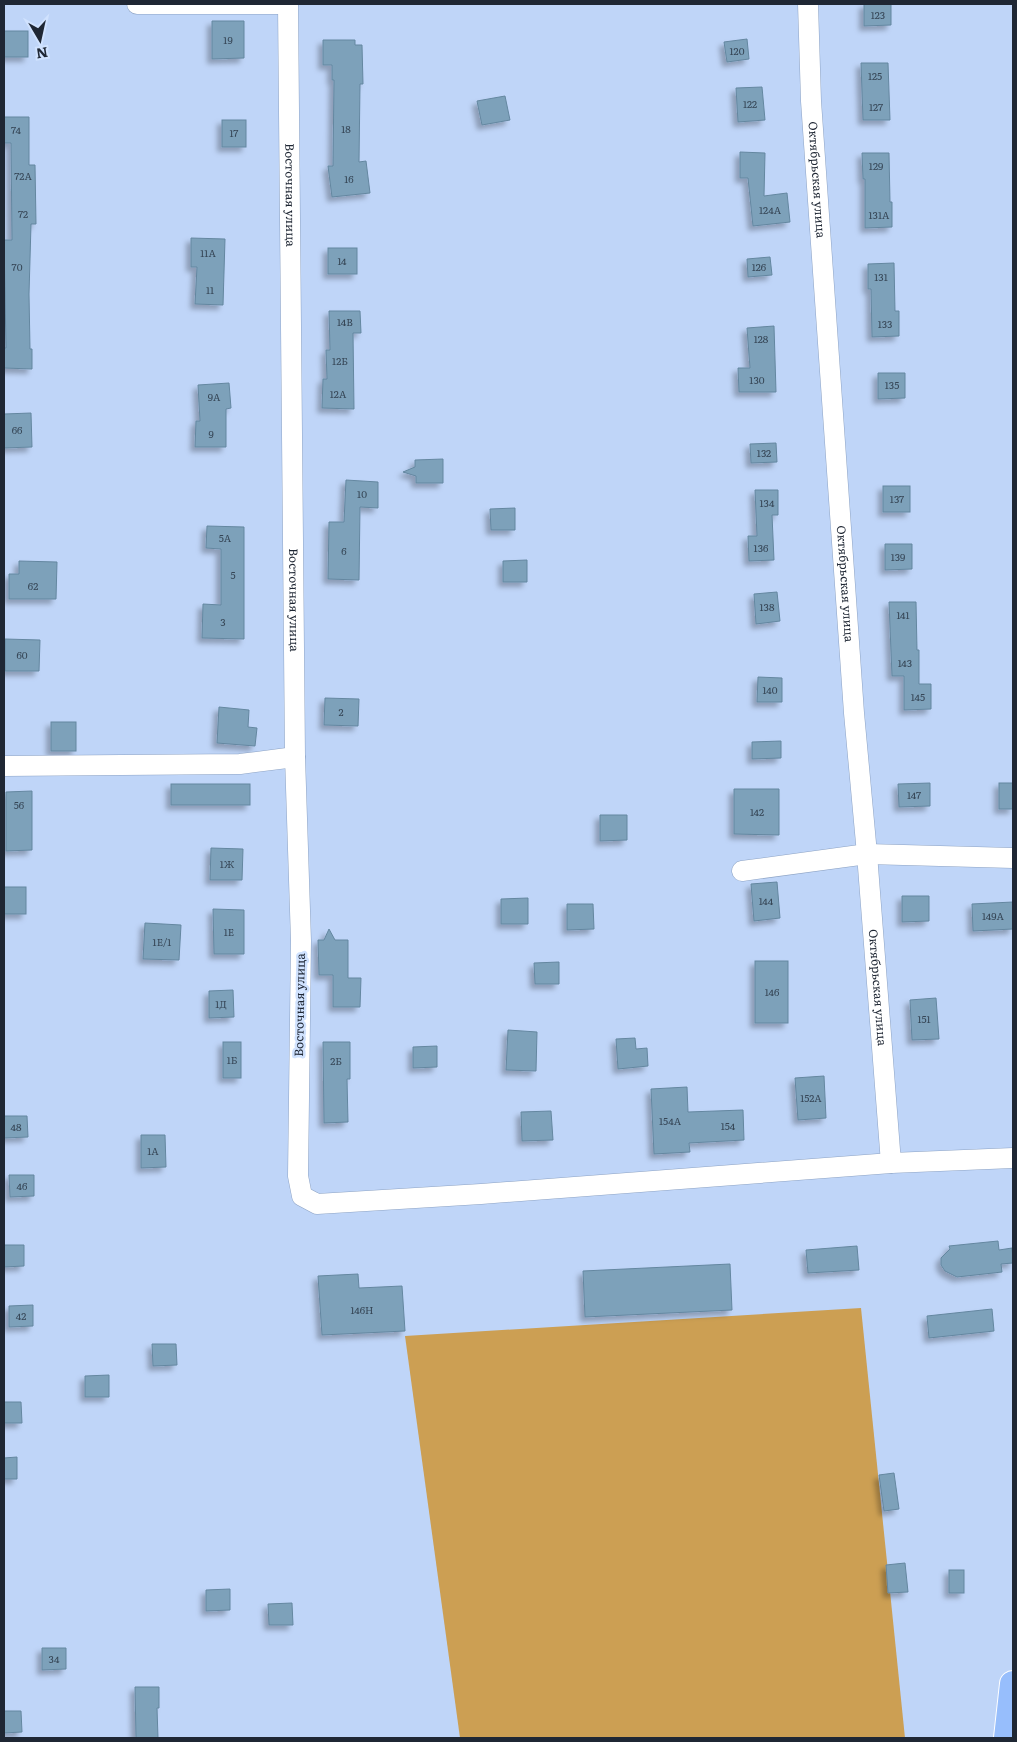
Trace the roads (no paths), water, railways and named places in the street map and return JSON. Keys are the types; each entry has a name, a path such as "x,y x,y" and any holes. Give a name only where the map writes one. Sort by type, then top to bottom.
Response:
{"main road":[{"path":"1007,1738 1013,1684"}],"street":[{"path":"137,4 288,4"},
{"name":"Восточная улица","path":"288,4 295,757 301,941 298,1176 302,1196 316,1204 891,1164"},
{"name":"Октябрьская улица","path":"808,4 810,101 853,703 867,854 891,1164"},
{"path":"4,766 240,764 295,757"},
{"path":"742,870 867,854 1013,858"},
{"path":"891,1164 1013,1158"}]}
